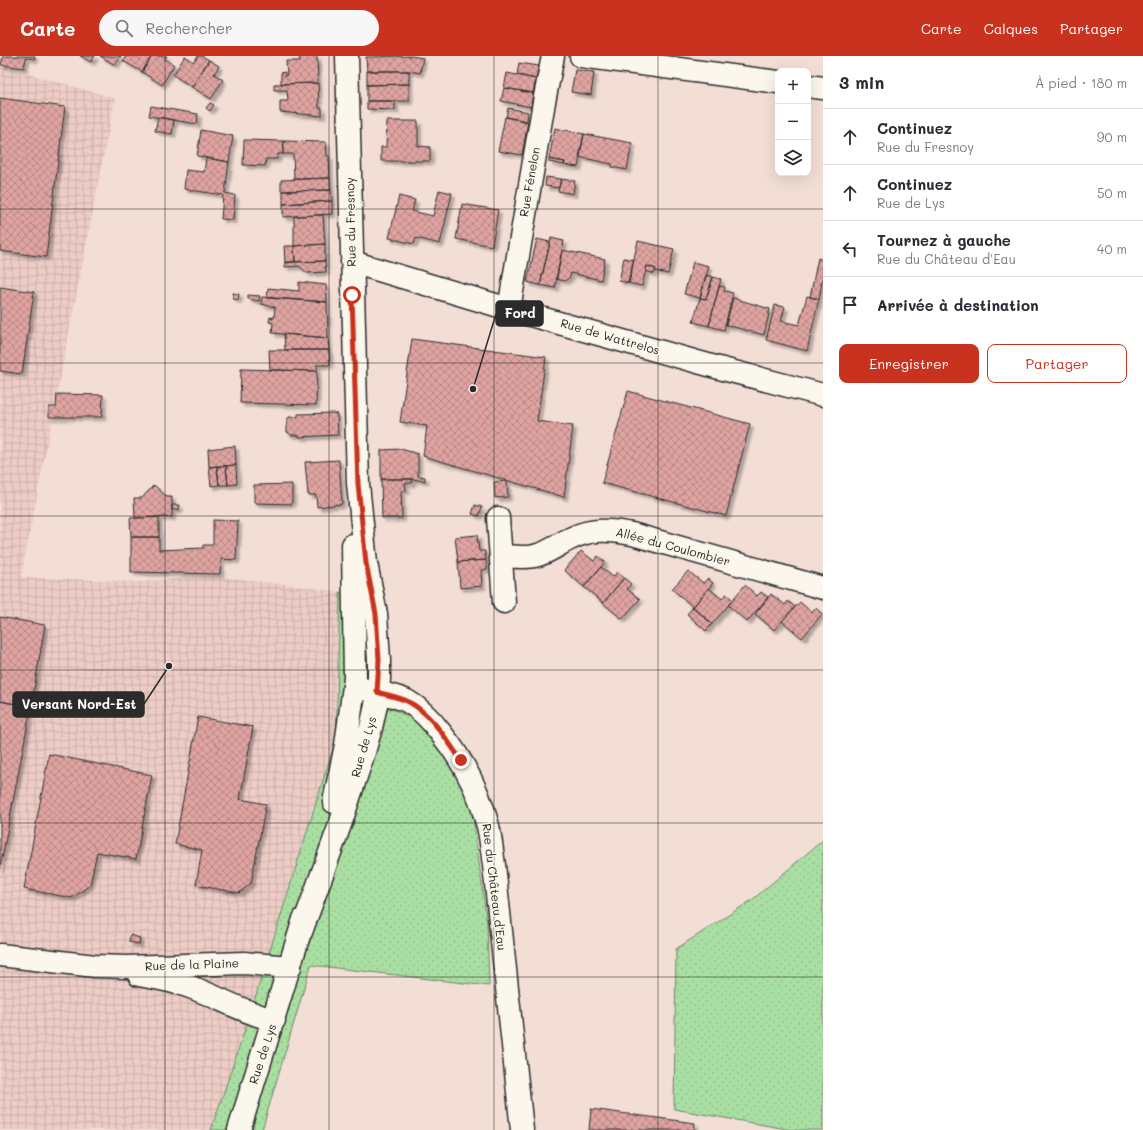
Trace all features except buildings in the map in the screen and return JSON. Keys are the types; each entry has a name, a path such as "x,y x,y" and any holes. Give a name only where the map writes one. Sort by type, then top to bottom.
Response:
{"street":[{"name":"Rue du Fresnoy","path":"347,56 359,554"},
{"name":"Rue Fénelon","path":"509,309 553,56"},
{"path":"581,56 775,82"},
{"path":"811,86 823,88"},
{"name":"Rue de Wattrelos","path":"352,262 509,309 719,368 823,395"},
{"path":"498,518 504,602"},
{"name":"Allée du Coulombier","path":"501,556 538,556 584,533 599,530 614,531 632,534 823,588"},
{"name":"Rue de Lys","path":"301,932 339,783 346,745 354,687 359,554"},
{"name":"Rue de Lys","path":"239,1130 301,932 341,822 371,728 377,692 379,660 376,614 359,554"},
{"name":"Rue du Château d'Eau","path":"354,687 407,701 419,709 430,720 461,760 472,780 481,803 488,827 494,865 522,1130"},
{"name":"Rue de la Plaine","path":"0,955 95,966 171,981 191,987 257,1016 274,1020"},
{"name":"Rue de la Plaine","path":"95,966 126,967 244,963 290,967"}],"shaded area":[{"path":"0,66 115,98 21,577 139,582 212,576 340,592 336,739 246,1027 211,1130 0,1130"}],"green space":[{"path":"340,592 387,606 388,707 427,725 471,801 487,924 489,986 311,965 262,1130 211,1130 246,1027 336,739"},
{"path":"823,840 823,1130 792,1130 674,1109 676,949 752,900"}],"place":[{"name":"Ford","path":"473,389"},
{"name":"Versant Nord-Est","path":"169,666"}],"route":[{"path":"352,295 358,484 366,563 376,614 379,660 379,680 377,692 407,701 419,709 445,738 461,760"}]}
